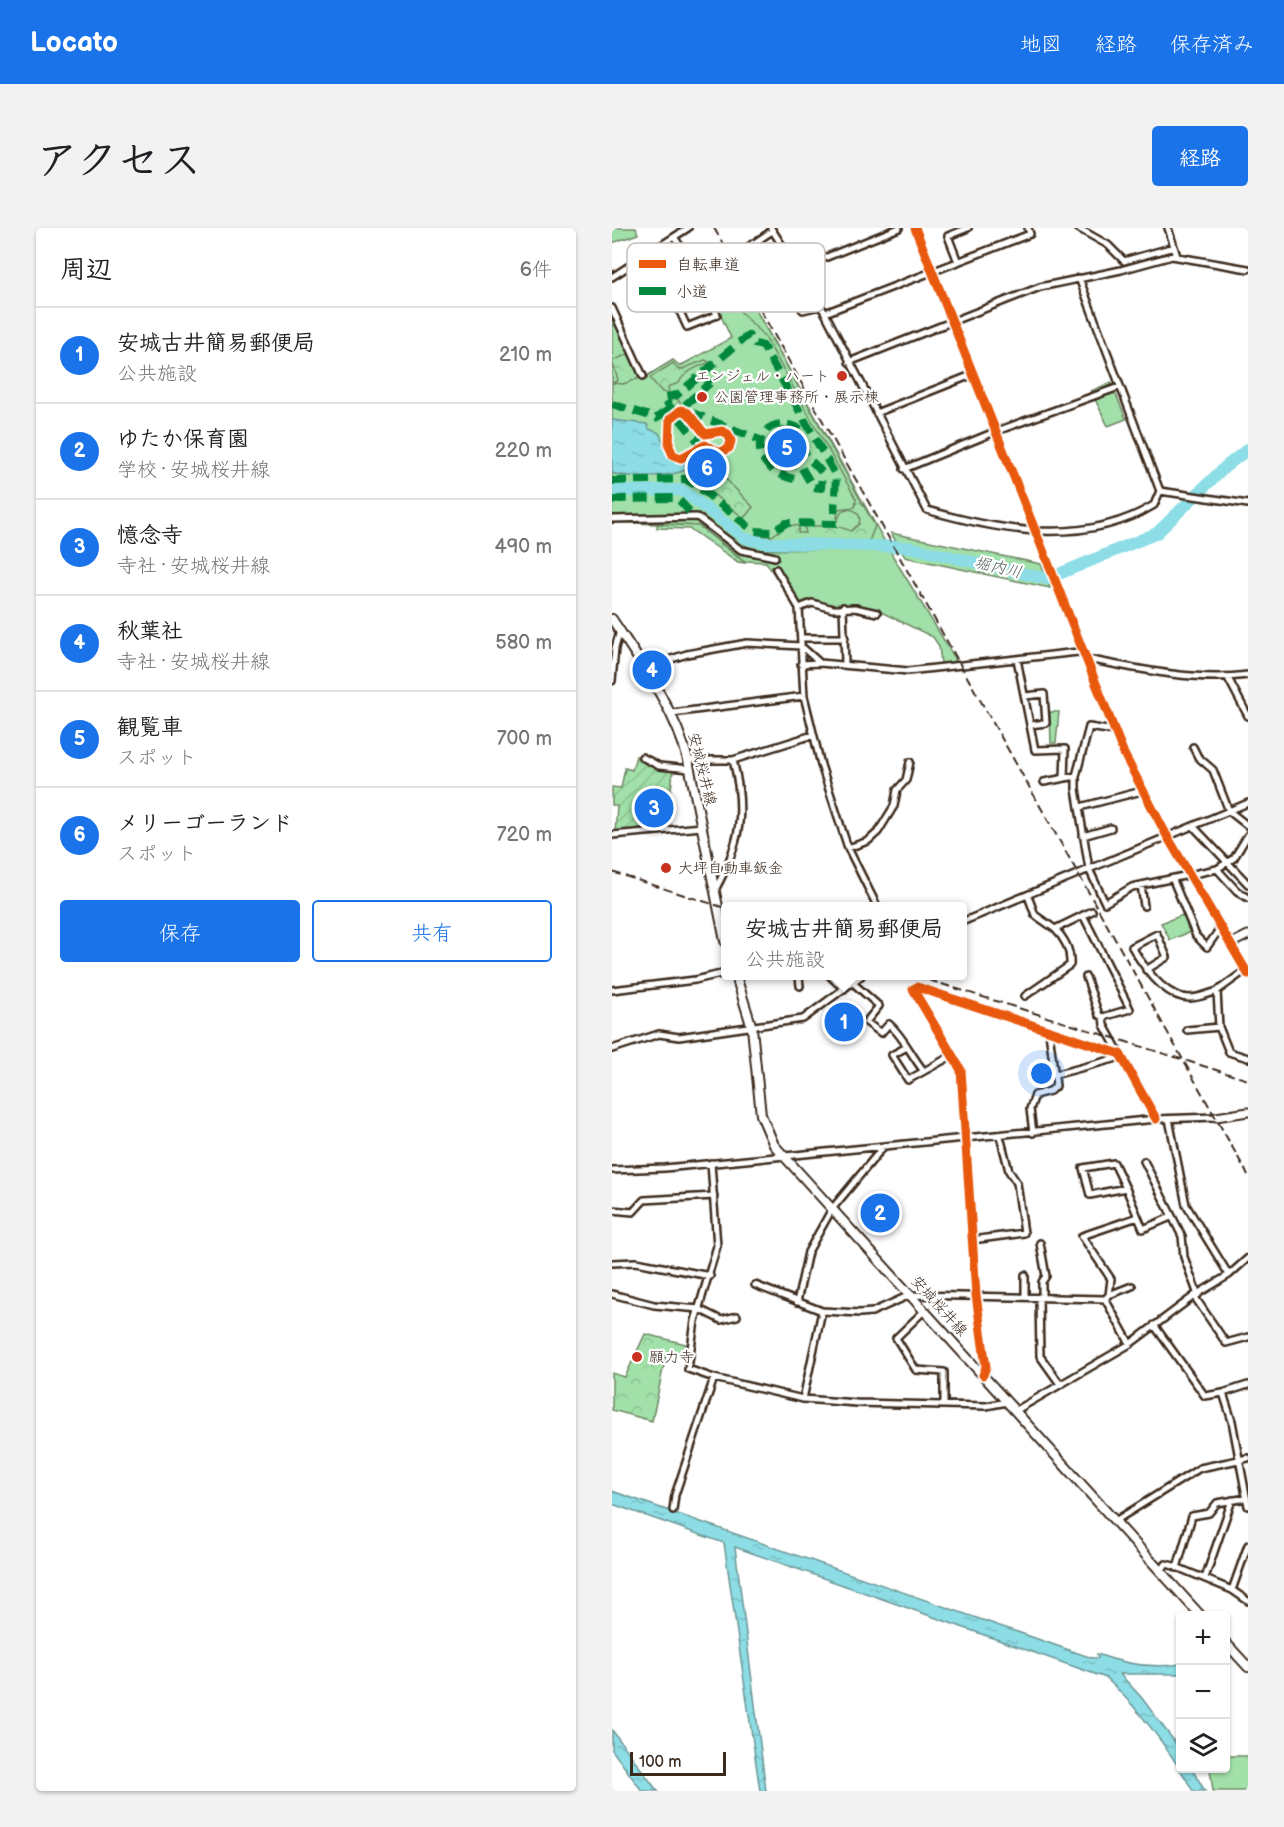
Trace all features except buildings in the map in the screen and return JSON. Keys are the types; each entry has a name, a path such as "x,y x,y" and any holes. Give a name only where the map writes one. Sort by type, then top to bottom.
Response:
{"main road":[{"name":"安城桜井線","path":"612,619 672,713 688,760 721,921"},
{"name":"安城桜井線","path":"738,980 752,1028 760,1115 770,1138 1197,1611"},
{"path":"1230,1647 1248,1667"}],"street":[{"path":"665,243 679,231 688,228"},
{"path":"825,258 899,228"},
{"path":"915,228 1038,533 1114,732 1142,791 1247,972 1217,991 1191,998 1177,996 1146,970 1132,947 1157,934 1167,957 1146,970"},
{"path":"958,262 948,236 968,228"},
{"path":"1028,228 1030,234 825,314 927,510 1038,533 1102,528 1154,505 1160,492 1079,278"},
{"path":"1078,228 1108,245 1124,261 1174,247"},
{"path":"1168,228 1177,256"},
{"path":"753,243 772,229 781,243"},
{"path":"674,237 678,243"},
{"path":"849,362 1040,287 1177,256 1248,269"},
{"path":"612,277 627,267"},
{"path":"612,308 629,351 643,376"},
{"path":"680,312 687,327 717,315 716,312"},
{"path":"876,413 974,374"},
{"path":"904,469 996,431 1119,387"},
{"path":"1160,492 1248,504"},
{"path":"612,519 697,517 741,550 775,557"},
{"path":"776,569 799,608 804,696 813,735 848,848 875,902"},
{"path":"799,608 812,603 833,609 843,607 877,613"},
{"path":"843,607 845,663"},
{"path":"612,681 614,657 620,632"},
{"path":"801,638 845,638"},
{"path":"643,668 687,654 747,643 801,646 820,663"},
{"path":"801,664 845,663 908,671 1078,652 1131,667 1228,678 1248,675"},
{"path":"1017,659 1035,750 1065,749 1065,778"},
{"path":"1228,678 1248,716"},
{"path":"1024,696 1044,694 1046,723 1030,725"},
{"path":"672,713 804,696"},
{"path":"1114,732 1089,727 1076,776 1089,869 1105,903 1132,887 1217,869 1234,858 1248,835"},
{"path":"688,760 733,760 813,735"},
{"path":"1192,747 1198,758 1213,770 1229,811 1248,826"},
{"path":"642,757 659,766 690,769"},
{"path":"714,892 731,861 740,815 741,792 733,760"},
{"path":"848,848 868,841 878,832 894,807 897,790 906,780 910,762"},
{"path":"1044,782 1076,776"},
{"path":"1080,807 1142,791"},
{"path":"967,920 1248,803"},
{"path":"1193,826 1248,884"},
{"path":"612,835 702,827"},
{"path":"1083,836 1111,828"},
{"path":"1217,869 1237,891 1248,898"},
{"path":"1173,880 1196,936 1207,947 1221,927"},
{"path":"1141,885 1144,906"},
{"path":"1025,996 1070,965 1070,954 1062,937 1035,915 1028,896"},
{"path":"1055,929 1092,911"},
{"path":"1083,915 1130,1009 1103,1017"},
{"path":"1232,943 1248,934"},
{"path":"612,990 695,980 721,974"},
{"path":"1086,977 1099,1015 1103,1017 1104,1025 1156,1119"},
{"path":"800,980 800,986"},
{"path":"835,980 844,989"},
{"path":"612,1049 659,1034 679,1037 803,1019 855,980"},
{"path":"853,982 879,1006 866,1022 881,1033 889,1024 899,1033 905,1048 923,1070"},
{"path":"983,1375 986,1367 976,1295 961,1070 913,991 915,987 1120,1054"},
{"path":"1217,991 1219,1027 1229,1052 1248,1058"},
{"path":"1187,1030 1219,1027"},
{"path":"1033,1133 1030,1109 1035,1095 1050,1091 1056,1086 1048,1032"},
{"path":"905,1048 892,1055 908,1080 953,1055"},
{"path":"1054,1075 1114,1059 1120,1054"},
{"path":"612,1170 665,1168 1156,1119 1216,1117 1248,1112"},
{"path":"1169,1119 1186,1205 1229,1275"},
{"path":"972,1240 1024,1233 1017,1183 1009,1171 1000,1136"},
{"path":"797,1302 808,1252 832,1209 884,1146"},
{"path":"1144,1161 1182,1236 1184,1257 1196,1295 1226,1343 1248,1337"},
{"path":"711,1163 717,1246 690,1344 688,1369 714,1378 803,1398 856,1403 944,1405 999,1406 1008,1402"},
{"path":"1126,1188 1090,1195 1083,1168 1114,1163 1126,1188 1143,1228 1171,1217"},
{"path":"612,1210 633,1212 644,1200 714,1196"},
{"path":"1130,1344 1107,1297 1110,1279 1082,1236 1138,1217"},
{"path":"1040,1243 1046,1276 1042,1282 1040,1356 1060,1384"},
{"path":"1015,1411 1130,1344 1196,1295 1229,1275 1248,1258"},
{"path":"612,1263 636,1262 710,1276"},
{"path":"1025,1275 1025,1296"},
{"path":"755,1285 822,1311 872,1312 910,1295 1107,1297 1132,1286"},
{"path":"612,1294 654,1305 699,1309 721,1320 737,1316"},
{"path":"803,1398 822,1311"},
{"path":"924,1311 896,1338 915,1370 944,1372 944,1405"},
{"path":"1154,1325 1205,1396 1247,1387"},
{"path":"673,1510 675,1495 714,1378"},
{"path":"1223,1393 1232,1421 1248,1506"},
{"path":"1115,1521 1200,1468 1248,1458"},
{"path":"1177,1568 1192,1516 1209,1513 1217,1503 1247,1498"},
{"path":"1206,1578 1232,1500"},
{"path":"1232,1590 1248,1545"},
{"path":"1161,1571 1166,1564 1206,1578 1232,1590 1248,1601"}],"green space":[{"path":"612,228 636,228 638,234 612,243"},
{"path":"719,312 757,312 894,558 956,660 951,663 941,663 939,646 933,637 879,611 843,604 833,608 815,602 795,606 766,562 745,561 699,526 612,522 612,318 640,378 673,360 680,366 731,338"},
{"path":"741,312 757,312 875,526 866,549 754,550 741,543 748,535 772,536 787,525 799,526 798,533 806,533 804,526 837,526 851,531 860,520 858,514 850,509 842,511 837,521 838,509 855,507 856,499 765,337"},
{"path":"628,354 640,378 623,384 613,383 618,380 612,361"},
{"path":"705,360 711,363 697,367 679,383 668,387 669,393 662,392 650,378 673,363 679,370"},
{"path":"1111,382 1126,419 1108,426 1091,391"},
{"path":"676,397 683,407 685,424 668,403"},
{"path":"721,474 753,507 744,518 704,487 699,478 711,479"},
{"path":"657,524 699,526 745,563 738,562 690,529 657,528"},
{"path":"891,533 1041,564 1050,588 905,557"},
{"path":"1050,712 1059,712 1056,743 1051,743"},
{"path":"636,756 653,767 673,771 667,828 615,833 617,806 612,805 612,787 621,788 625,768 632,770"},
{"path":"1183,915 1190,932 1170,940 1161,923"},
{"path":"645,1334 686,1344 683,1354 666,1355 652,1421 612,1410 612,1373 625,1377"},
{"path":"1230,1756 1248,1756 1248,1791 1213,1791 1211,1773 1230,1773"}],"water":[{"path":"612,420 647,424 649,429 659,433 665,446 682,452 687,460 685,470 648,476 612,473"},
{"path":"612,1491 1092,1658 1098,1658 1097,1654 1138,1665 1176,1664 1176,1674 1120,1674 1141,1697 1176,1744 1176,1763 1154,1731 1106,1678 735,1547 766,1791 760,1791 724,1543 612,1504"},
{"path":"612,1730 658,1791 642,1791 612,1750"},
{"path":"1182,1773 1194,1773 1205,1791 1193,1791"}],"waterway":[{"name":"堀内川","path":"744,538 766,543 909,547 1047,579 1157,533 1225,467 1248,449"},
{"name":"堀内川","path":"612,491 682,490 737,532"}],"railway":[{"path":"714,228 722,243"},
{"path":"761,312 1248,1175"},
{"path":"612,872 721,907"},
{"path":"929,980 1248,1080"}],"marked path":[{"path":"704,449 663,398 677,395 748,335 755,344 763,346 836,476 834,513"},
{"path":"685,405 711,384"},
{"path":"612,404 656,418 670,409"},
{"path":"690,412 760,440"},
{"path":"794,479 777,473 766,463 760,452 760,441 765,432 774,426 786,424 801,429"},
{"path":"784,431 792,431 800,436 805,454 822,473 821,488 813,487 800,465 784,465 774,459 772,442 784,431"},
{"path":"697,486 693,461 701,449"},
{"path":"612,481 685,479 754,531 772,532 786,523 837,524"},
{"path":"612,501 677,498 691,513"}],"cycle path":[{"path":"915,228 1124,754 1167,836 1248,974"},
{"path":"681,410 688,413 705,434 722,431 728,434 731,441 729,448 719,453 705,445 681,458 673,455 669,446 670,419 681,410"},
{"path":"983,1375 986,1367 976,1295 961,1070 913,989 917,987 1120,1054 1156,1119"}],"place":[{"name":"エンジェル・ハート","path":"842,376"},
{"name":"公園管理事務所・展示棟","path":"702,397"},
{"name":"観覧車","path":"787,448"},
{"name":"メリーゴーランド","path":"707,468"},
{"name":"秋葉社","path":"652,670"},
{"name":"憶念寺","path":"654,808"},
{"name":"大坪自動車鈑金","path":"666,868"},
{"name":"安城古井簡易郵便局","path":"844,1022"},
{"name":"ゆたか保育園","path":"880,1213"},
{"name":"願力寺","path":"637,1357"}]}
